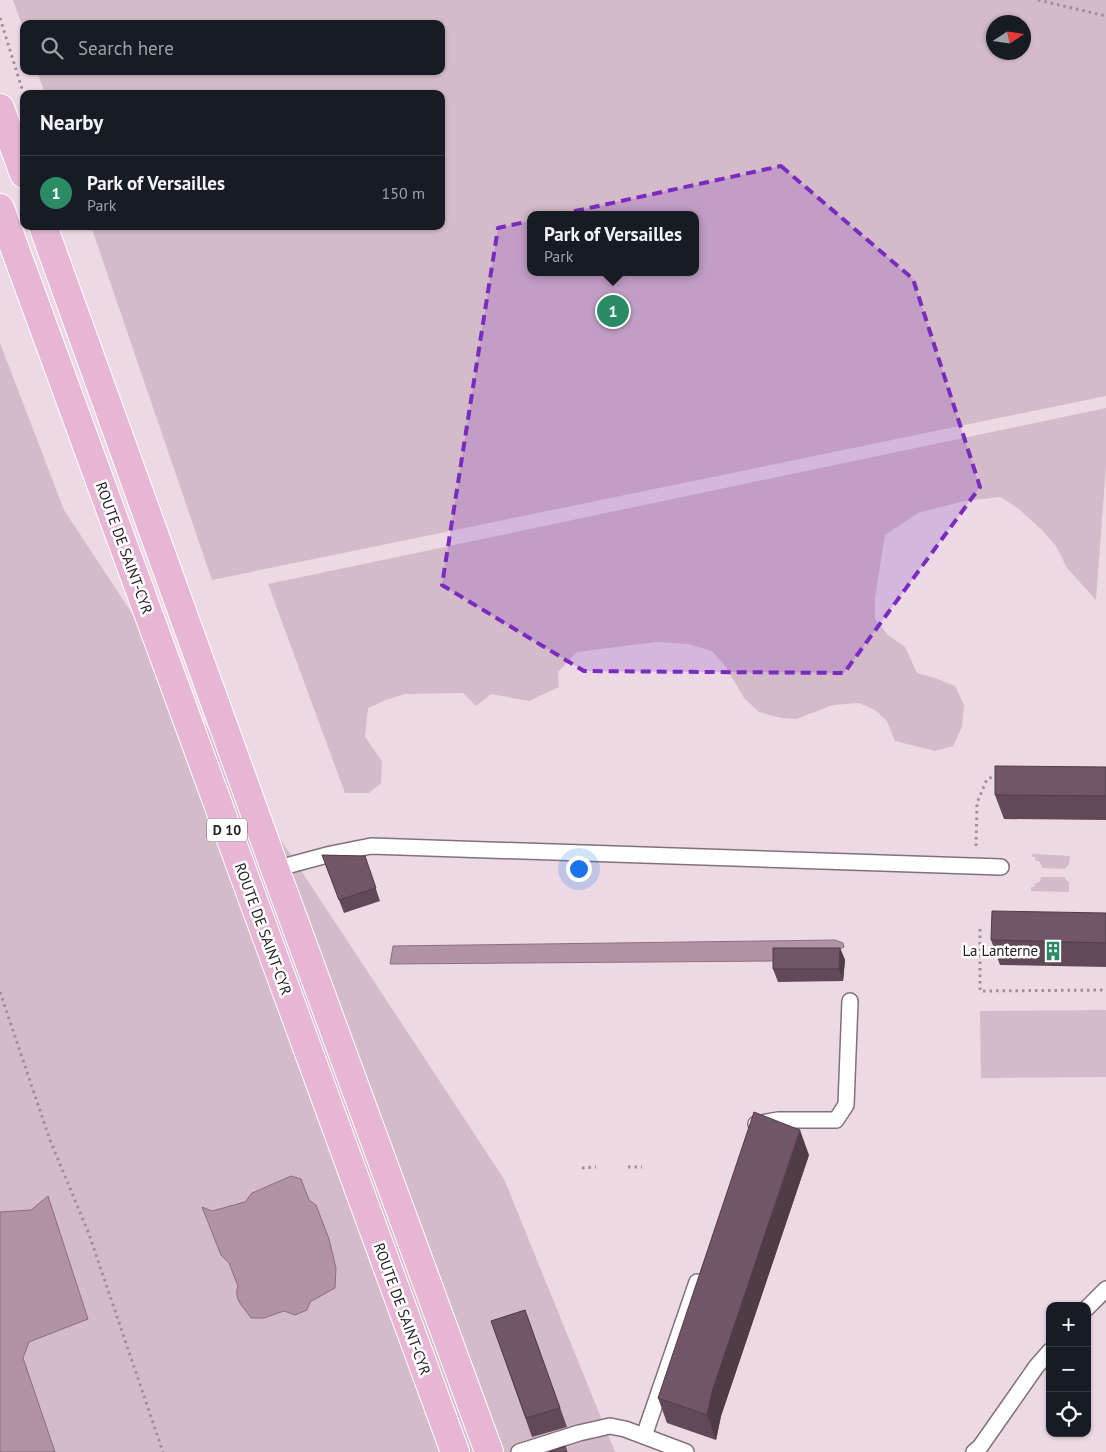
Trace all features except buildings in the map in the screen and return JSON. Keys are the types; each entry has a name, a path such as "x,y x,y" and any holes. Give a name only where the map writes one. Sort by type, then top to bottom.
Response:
{"main road":[{"path":"0,108 20,163"},
{"name":"ROUTE DE SAINT-CYR","path":"0,208 455,1452"},
{"name":"D 10","path":"44,230 275,869 489,1452"}],"lane":[{"path":"275,869 331,854 371,846 1001,868"},
{"path":"748,1134 751,1125 778,1120 836,1120 846,1104 850,1001"},
{"path":"644,1436 702,1266"},
{"path":"1091,1304 1106,1289"},
{"path":"974,1452 980,1447 1046,1356"},
{"path":"519,1452 578,1432 610,1426 625,1429 686,1452"}],"path":[{"path":"1038,0 1106,16"},
{"path":"0,18 22,90"},
{"path":"975,866 977,803 987,779 1000,774"},
{"path":"980,930 980,991 1106,990"},
{"path":"0,992 50,1140 89,1234 163,1452"},
{"path":"628,1167 642,1167"},
{"path":"582,1168 596,1168"}],"highlighted area":[{"path":"781,166 913,279 980,487 844,673 584,671 442,585 498,228"}],"shaded area":[{"path":"13,0 1106,0 1106,396 212,580 92,230 445,230 445,90 44,90 38,75 445,75 445,20 20,20"},
{"path":"0,343 64,510 504,1179 615,1452 0,1452"},
{"path":"1106,408 1106,466 1096,600 1067,568 1056,546 1043,531 1019,509 1000,497 964,501 918,513 885,535 875,598 875,619 888,635 905,647 917,673 955,686 964,705 962,727 953,746 935,751 895,741 887,721 875,710 859,703 833,705 796,719 781,718 759,712 744,698 726,667 712,651 688,644 656,642 577,652 558,672 559,687 529,701 491,694 476,706 463,693 405,694 368,708 365,737 382,761 381,783 369,793 345,793 268,584"},
{"path":"1032,854 1070,856 1069,864 1065,869 1042,868 1040,862 1035,860 1035,857 1032,857"},
{"path":"1041,877 1065,877 1069,882 1069,892 1031,891 1031,887 1034,887 1040,881"},
{"path":"835,940 843,943 844,947 838,950 778,961 390,964 393,946"},
{"path":"1106,1010 1106,1077 981,1078 980,1011"},
{"path":"291,1176 301,1179 309,1200 316,1205 329,1239 336,1268 335,1288 310,1302 307,1310 295,1315 284,1311 264,1318 251,1318 238,1299 238,1286 229,1263 221,1255 202,1207 212,1211 245,1202 252,1193"},
{"path":"48,1196 88,1319 29,1342 23,1358 55,1452 0,1452 0,1212 31,1210"}],"place":[{"name":"Park of Versailles","path":"613,311"},
{"name":"La Lanterne","path":"1053,951"}]}
